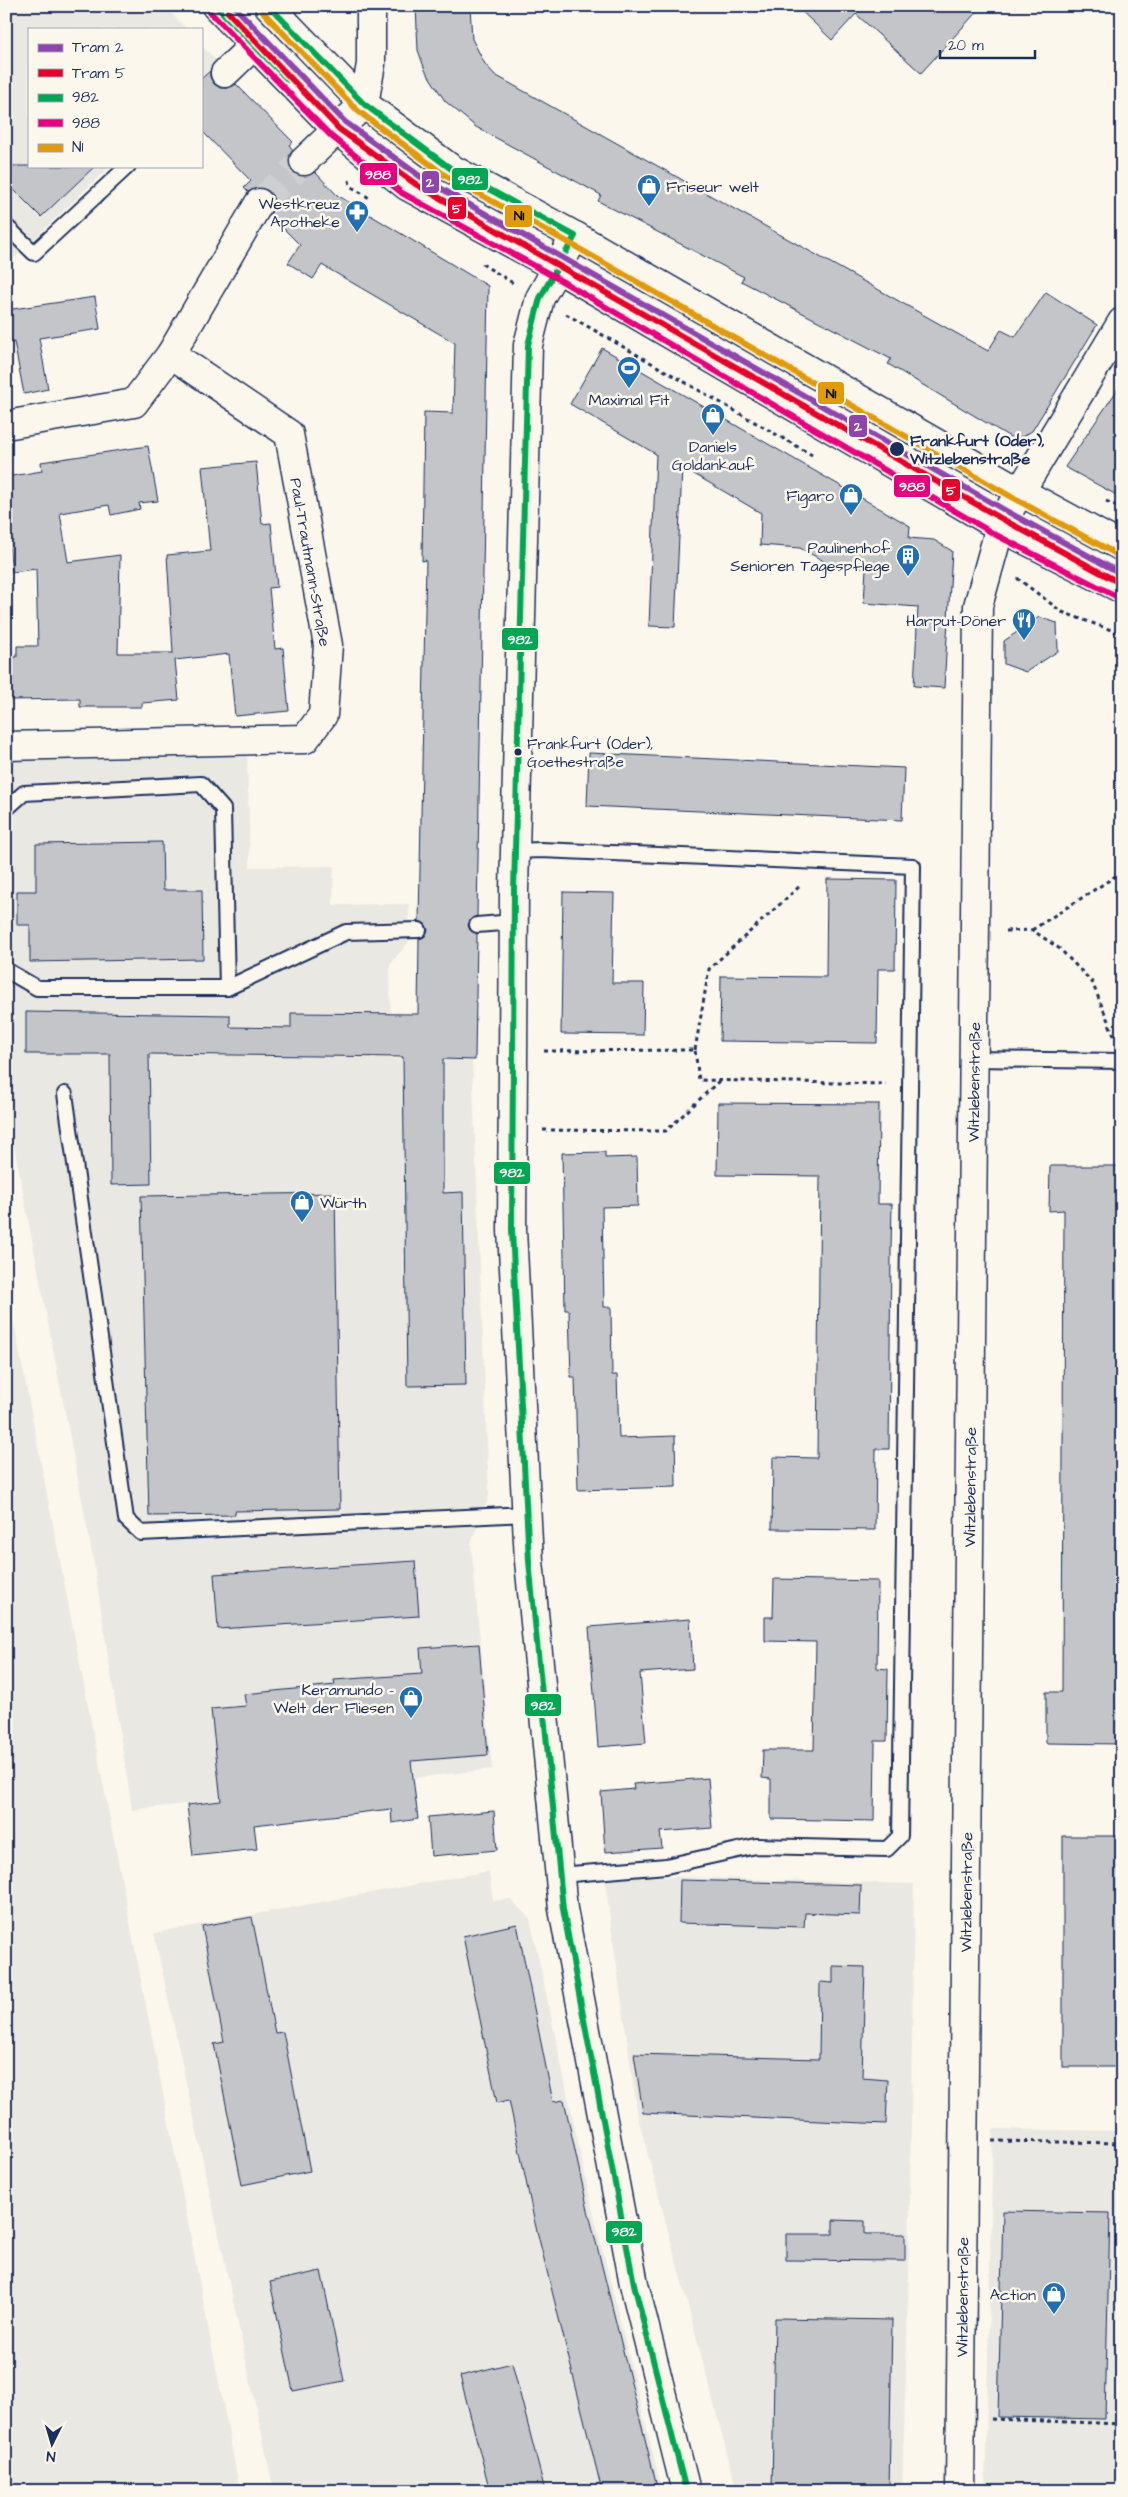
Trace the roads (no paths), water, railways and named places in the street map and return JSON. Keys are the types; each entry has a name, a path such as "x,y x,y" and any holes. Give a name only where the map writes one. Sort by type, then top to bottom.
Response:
{"street":[{"path":"216,6 337,130 407,186 557,268 1000,527 1122,589"},
{"path":"269,6 364,104 450,168 575,236 1021,492 1122,546"},
{"path":"304,161 364,104 371,64 371,6"},
{"path":"225,73 254,45"},
{"path":"6,425 134,403 171,354 259,203"},
{"path":"575,236 540,298 528,344 515,851 512,1230 526,1514 564,1909 634,2284 686,2491"},
{"name":"Witzlebenstraße","path":"960,2491 978,606 1000,527 1122,322"},
{"name":"Paul-Trautmann-Straße","path":"6,746 305,739 323,714 328,645 289,434 171,354"}],"lane":[{"path":"6,226 34,253 126,168"},
{"path":"6,810 24,793 201,784 223,809 227,988"},
{"path":"515,851 540,850 913,866 900,1836 887,1849 756,1846 666,1866 560,1875"},
{"path":"477,925 514,922"},
{"path":"6,970 37,988 227,988 346,932 419,930"},
{"path":"974,1058 1122,1061"},
{"path":"65,1094 126,1519 141,1533 526,1514"}],"tunnel":[{"path":"259,203 304,161"}],"tram line":[{"name":"2","path":"234,6 345,122 421,177 1008,512 1122,574"},
{"name":"5","path":"228,12 339,129 417,185 1004,520 1118,582"}],"place":[{"name":"Friseur welt","path":"649,207"},
{"name":"Westkreuz Apotheke","path":"357,233"},
{"name":"Maximal Fit","path":"629,389"},
{"name":"Daniels Goldankauf","path":"713,436"},
{"name":"Frankfurt (Oder), Witzlebenstraße","path":"897,449"},
{"name":"Figaro","path":"851,516"},
{"name":"Paulinenhof Senioren Tagespflege","path":"908,577"},
{"name":"Harput-Döner","path":"1024,641"},
{"name":"Frankfurt (Oder), Goethestraße","path":"518,752"},
{"name":"Würth","path":"302,1223"},
{"name":"Keramundo - Welt der Fliesen","path":"411,1719"},
{"name":"Action","path":"1054,2315"}]}
